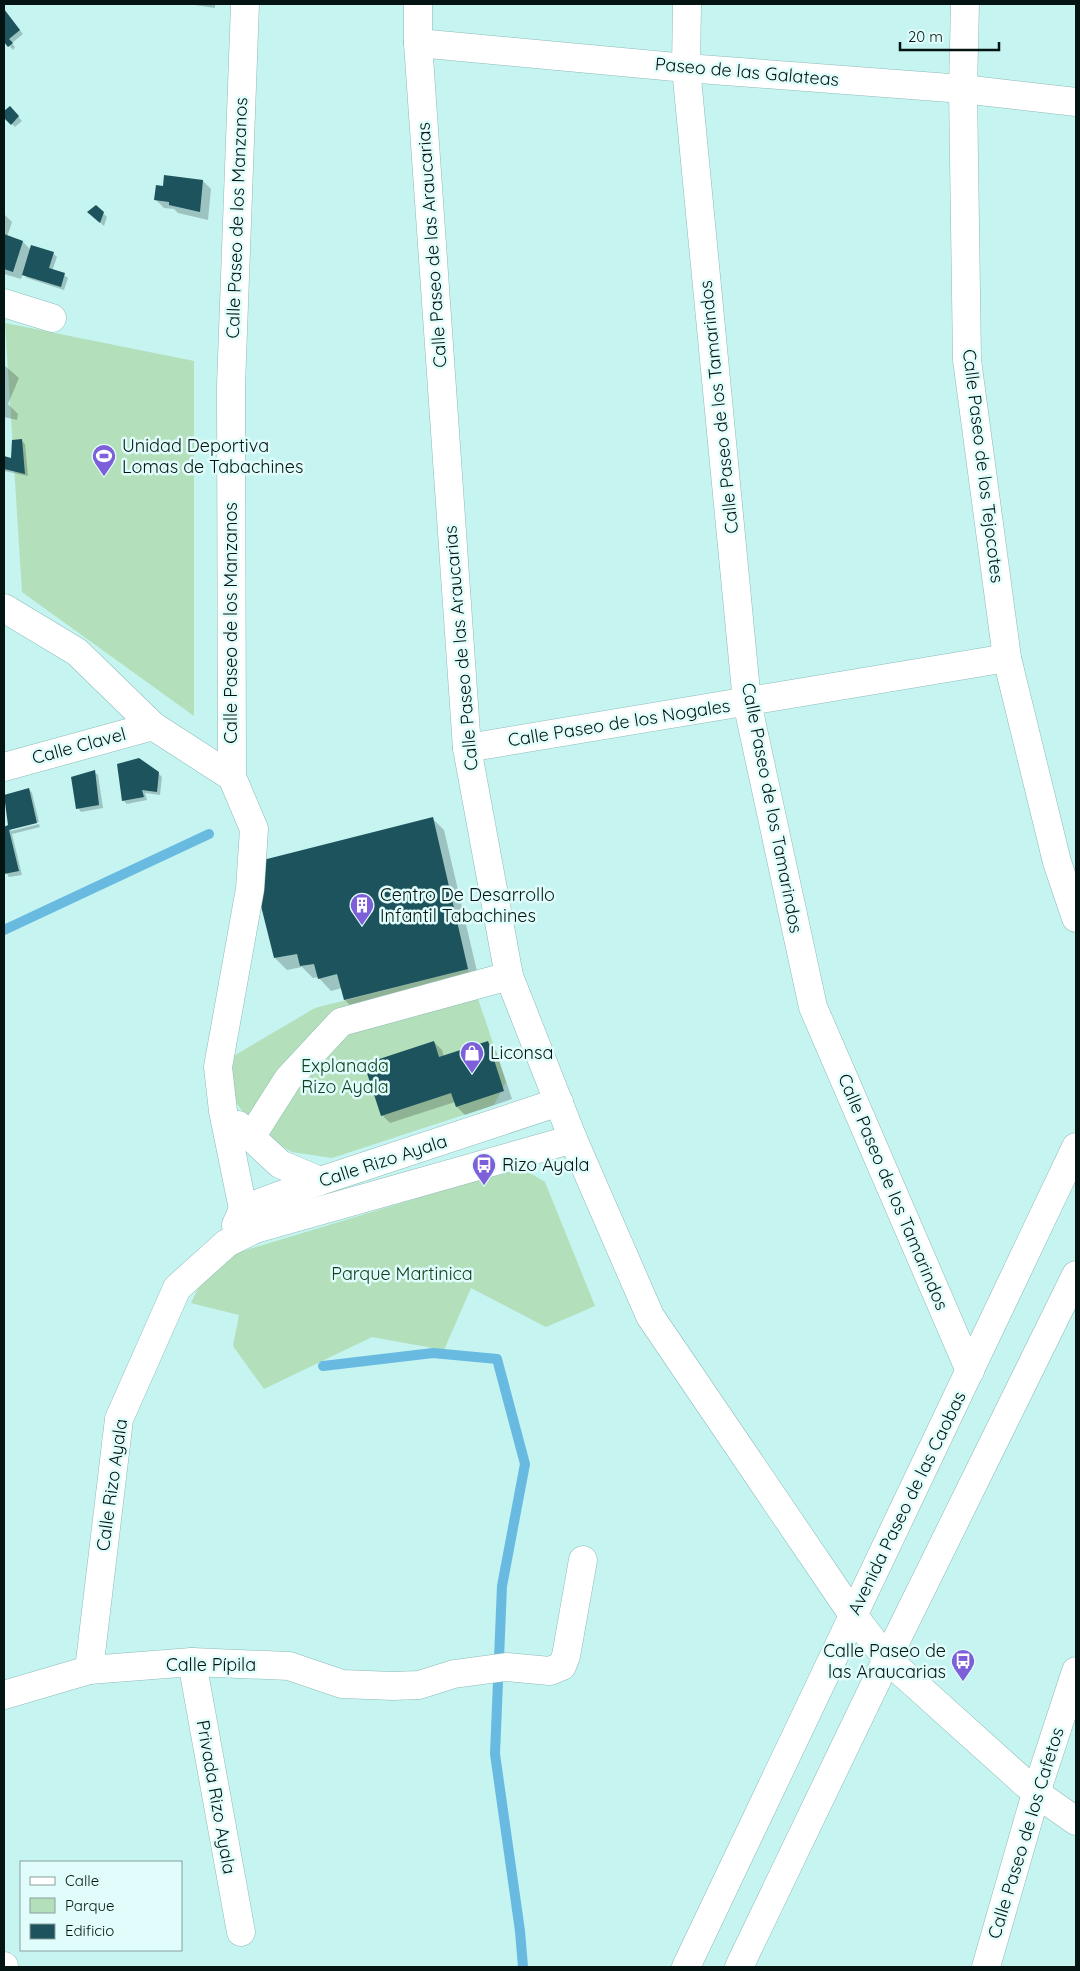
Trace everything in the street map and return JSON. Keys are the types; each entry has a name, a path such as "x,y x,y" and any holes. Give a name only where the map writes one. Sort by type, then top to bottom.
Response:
{"street":[{"name":"Calle Paseo de los Manzanos","path":"245,4 231,386 232,777 254,829 250,889 218,1067 223,1111 249,1219"},
{"name":"Calle Paseo de las Araucarias","path":"418,4 418,43 467,748 509,976 573,1139 650,1316 853,1615 887,1659 1036,1793 1076,1821"},
{"name":"Calle Paseo de los Tamarindos","path":"687,4 686,68 748,702 812,1007 970,1371"},
{"name":"Calle Paseo de los Tejocotes","path":"965,4 963,89 967,360 1007,658 1057,862 1076,918"},
{"name":"Paseo de las Galateas","path":"418,43 686,68 963,89 1076,102"},
{"path":"4,303 52,318"},
{"path":"4,608 77,652 153,726 232,777"},
{"name":"Calle Paseo de los Nogales","path":"467,748 1007,658"},
{"name":"Calle Clavel","path":"4,767 153,726"},
{"path":"251,1137 288,1078 341,1022 509,976"},
{"name":"Calle Rizo Ayala","path":"89,1670 118,1419 177,1288 227,1243 249,1219 320,1181 559,1102"},
{"path":"223,1111 280,1164 320,1181"},
{"name":"Calle Rizo Ayala","path":"249,1219 573,1139"},
{"name":"Avenida Paseo de las Caobas","path":"686,1967 1076,1147"},
{"path":"739,1967 887,1659 1076,1275"},
{"name":"Calle Pípila","path":"4,1695 89,1670 192,1662 289,1666 342,1684 419,1685 454,1674 506,1667 550,1671 562,1666 566,1656 583,1560"},
{"name":"Privada Rizo Ayala","path":"192,1662 241,1932"},
{"name":"Calle Paseo de los Cafetos","path":"986,1967 1036,1793 1076,1671"}],"green space":[{"name":"Unidad Deportiva Lomas de Tabachines","path":"5,323 194,361 194,716 22,592"},
{"name":"Explanada Rizo Ayala","path":"468,969 506,1082 494,1105 332,1158 292,1152 259,1133 237,1104 227,1060 315,1008"},
{"name":"Parque Martinica","path":"520,1167 545,1182 595,1306 546,1327 471,1288 444,1350 372,1337 264,1389 233,1346 239,1315 191,1303 205,1274 230,1255"}],"building":[{"path":"4,9 20,30 9,39 13,43 8,47 4,42"},
{"path":"10,106 19,116 11,125 4,118 4,111"},
{"path":"164,175 203,180 200,212 169,205 169,202 154,200 156,185 163,186"},
{"path":"96,205 104,212 100,223 87,212"},
{"path":"4,234 23,241 13,272 4,269"},
{"path":"31,245 54,252 49,268 65,273 61,287 22,275"},
{"path":"22,439 25,474 4,469 4,456 11,458 12,440"},
{"path":"139,758 159,772 157,792 142,790 144,797 122,801 117,764"},
{"path":"95,770 99,805 76,809 71,777"},
{"path":"29,788 37,823 9,830 19,871 4,874 4,827 8,825 4,795"},
{"name":"Centro De Desarrollo Infantil Tabachines","path":"433,817 468,969 344,1000 337,974 318,979 314,964 300,966 297,954 274,958 259,898 259,861"},
{"path":"434,1041 439,1057 488,1041 504,1091 456,1107 451,1093 381,1116 364,1064"}],"waterway":[{"path":"4,930 209,834"},
{"path":"323,1366 433,1353 497,1359 525,1464 502,1586 495,1754 520,1931 523,1967"}],"place":[{"name":"Unidad Deportiva Lomas de Tabachines","path":"104,477"},
{"name":"Centro De Desarrollo Infantil Tabachines","path":"362,926"},
{"name":"Liconsa","path":"472,1074"},
{"name":"Rizo Ayala","path":"484,1186"},
{"name":"Calle Paseo de las Araucarias","path":"963,1682"}]}
